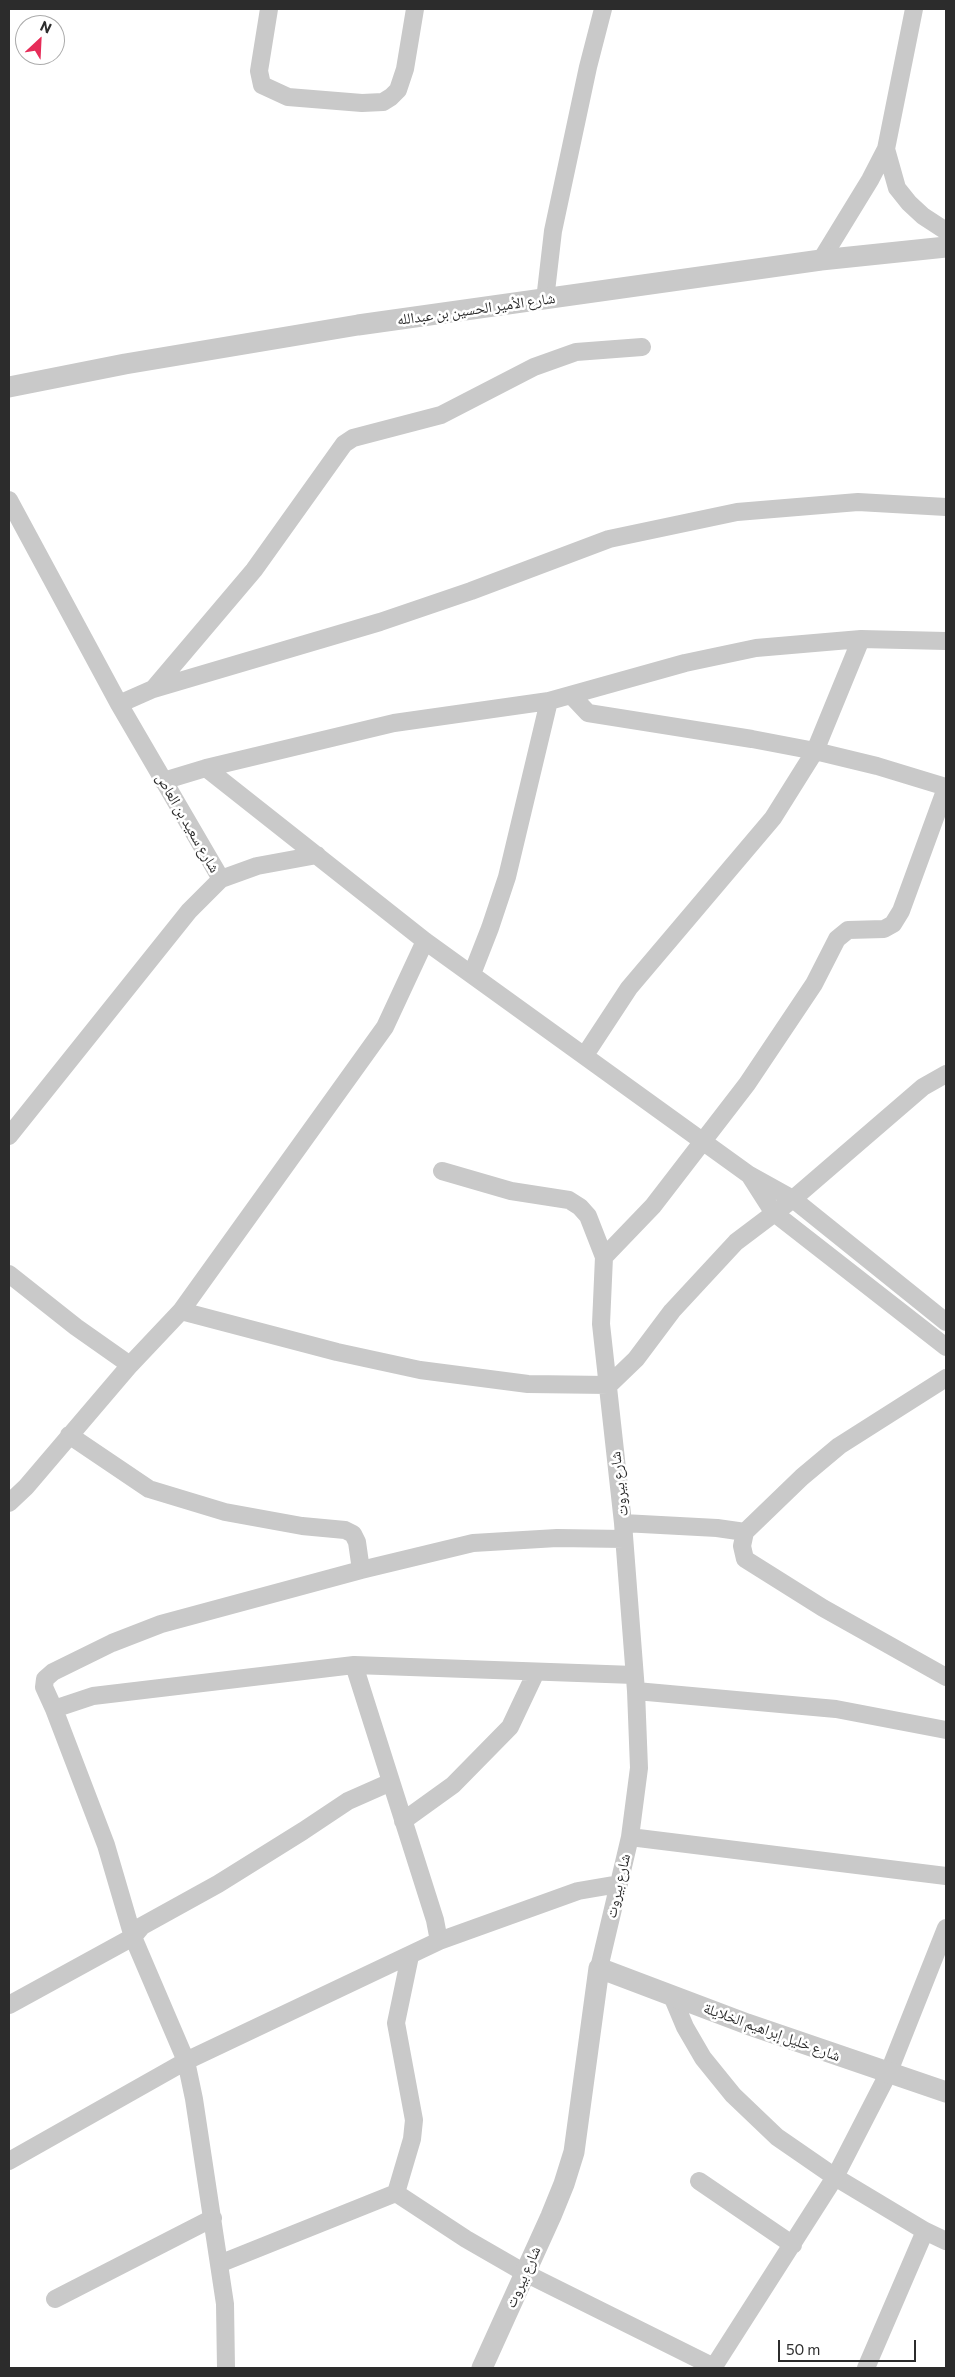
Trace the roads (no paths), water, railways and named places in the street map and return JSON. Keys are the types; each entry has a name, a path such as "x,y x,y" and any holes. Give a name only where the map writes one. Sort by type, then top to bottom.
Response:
{"street":[{"path":"269,9 259,71 262,85 288,96 362,103 382,102 398,90 405,69 415,9"},
{"path":"545,300 553,231 588,67 603,9"},
{"path":"821,260 870,180 886,149 914,9"},
{"path":"886,149 898,188 909,203 923,216 946,231"},
{"name":"شارع الأمير الحسين بن عبدالله","path":"9,386 245,343 821,260 946,247"},
{"path":"153,688 254,570 344,444 353,438 441,415 534,367 576,352 642,347"},
{"name":"شارع سعيد بن العاص","path":"9,500 120,704 221,879 189,911 9,1136"},
{"path":"120,704 153,688 380,622 471,591 609,539 737,512 858,502 946,507"},
{"path":"585,1055 629,988 773,818 815,751 861,639"},
{"path":"164,781 206,768 394,724 549,701 685,663 756,648 861,639 946,641"},
{"path":"442,1171 511,1191 569,1200 580,1207 588,1216 604,1257 654,1206 747,1084 814,984 838,939 848,930 884,928 893,924 901,911 946,787 877,766 815,751 588,713 571,695"},
{"path":"472,974 507,876 549,701"},
{"path":"206,768 425,940 748,1174 793,1199 946,1322"},
{"path":"221,879 257,866 317,855"},
{"path":"9,1503 26,1487 130,1365 181,1311 385,1027 425,940"},
{"path":"181,1311 337,1352 420,1370 528,1384 609,1385 636,1359 672,1311 736,1242 773,1212 793,1199 923,1088 946,1074"},
{"path":"748,1174 773,1212 946,1347"},
{"name":"شارع بيروت","path":"482,2368 564,2184 574,2152 599,1968 630,1836 639,1768 624,1531 601,1324 604,1257"},
{"path":"9,1274 76,1327 130,1365"},
{"path":"946,1378 839,1446 802,1477 745,1532 742,1546 746,1559 823,1608 946,1678"},
{"path":"69,1435 149,1489 225,1512 302,1526 345,1530 353,1534 357,1542 361,1570"},
{"path":"226,2368 225,2304 213,2218 186,2062 133,1937 106,1845 44,1687 45,1679 53,1672 112,1643 161,1624 361,1570 473,1543 557,1538 624,1531 718,1528 745,1532"},
{"path":"54,1709 93,1696 354,1665 536,1672 836,1709 946,1730"},
{"path":"354,1665 435,1920 439,1941"},
{"path":"403,1820 454,1785 510,1727 536,1672"},
{"path":"9,2005 133,1937 142,1926 226,1879 348,1801 391,1782"},
{"path":"630,1836 946,1876"},
{"path":"9,2161 186,2062 439,1941 578,1891 618,1884"},
{"path":"396,2193 466,2239 525,2273 714,2368 835,2177 888,2074 946,1928"},
{"path":"396,2193 412,2140 414,2120 396,2023 410,1956"},
{"name":"شارع خليل إبراهيم الخلايلة","path":"599,1968 888,2074 946,2092"},
{"path":"672,1996 685,2027 703,2058 733,2095 778,2137 835,2177 925,2231 946,2241"},
{"path":"699,2181 793,2245"},
{"path":"219,2264 396,2193"},
{"path":"55,2298 213,2218"},
{"path":"866,2368 925,2231"}]}
